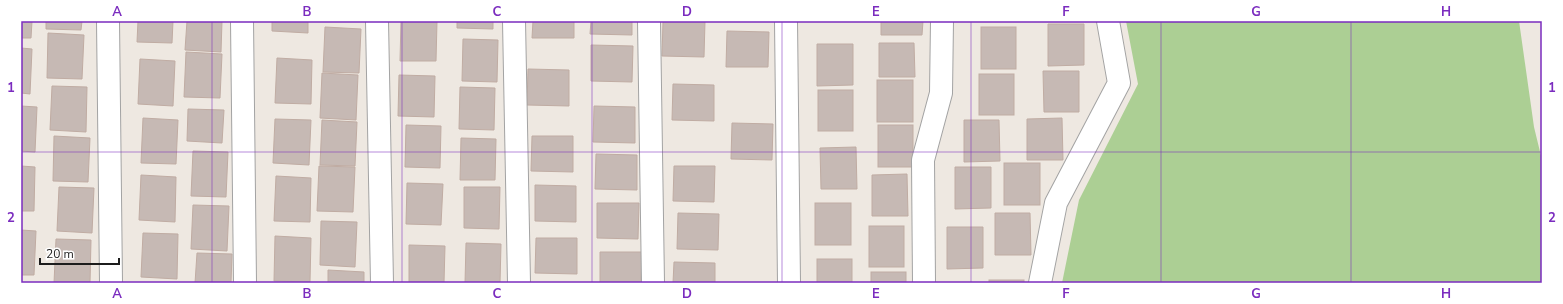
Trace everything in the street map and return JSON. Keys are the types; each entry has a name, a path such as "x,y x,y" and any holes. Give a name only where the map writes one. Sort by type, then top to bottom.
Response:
{"street":[{"path":"108,21 111,283"},
{"path":"242,21 245,283"},
{"path":"377,21 382,283"},
{"path":"514,21 520,283"},
{"path":"649,21 653,283"},
{"path":"786,21 789,283"},
{"path":"924,283 924,160 941,93 942,21"},
{"path":"1040,283 1056,203 1119,83 1108,21"}],"green space":[{"path":"1126,21 1519,21 1534,127 1542,160 1542,283 1062,283 1079,200 1138,84"}],"building":[{"path":"21,21 32,21 31,38 21,38"},
{"path":"46,21 82,21 81,30 46,29"},
{"path":"138,21 173,21 172,43 137,42"},
{"path":"187,21 222,21 221,52 185,50"},
{"path":"272,21 308,21 308,33 272,31"},
{"path":"401,21 437,21 436,61 400,61"},
{"path":"457,21 493,21 493,29 457,28"},
{"path":"533,21 574,21 574,38 532,38"},
{"path":"591,21 632,21 632,35 590,34"},
{"path":"663,21 705,21 704,57 662,56"},
{"path":"881,21 923,21 922,35 881,35"},
{"path":"1048,24 1084,24 1084,65 1048,66"},
{"path":"325,27 361,29 359,73 323,72"},
{"path":"981,27 1016,27 1016,69 981,69"},
{"path":"727,31 769,32 768,67 726,67"},
{"path":"48,33 84,35 82,79 47,78"},
{"path":"463,39 498,40 497,82 462,81"},
{"path":"879,43 914,43 915,77 879,77"},
{"path":"817,44 853,44 853,85 817,86"},
{"path":"591,45 633,46 632,82 591,81"},
{"path":"21,48 32,49 30,94 21,93"},
{"path":"186,52 222,54 220,98 184,97"},
{"path":"277,58 312,60 311,104 275,103"},
{"path":"140,59 175,61 173,106 138,104"},
{"path":"528,69 569,70 569,106 527,105"},
{"path":"1043,71 1079,71 1079,112 1044,112"},
{"path":"322,73 358,75 356,120 320,118"},
{"path":"979,74 1014,74 1014,115 979,115"},
{"path":"399,75 435,76 434,117 398,116"},
{"path":"877,80 913,80 913,122 877,122"},
{"path":"673,84 714,85 714,121 672,120"},
{"path":"52,86 87,87 86,132 50,130"},
{"path":"460,87 495,88 494,130 459,129"},
{"path":"818,90 853,90 853,131 818,131"},
{"path":"21,106 37,107 35,152 21,151"},
{"path":"594,106 635,107 635,143 593,142"},
{"path":"188,109 224,110 222,143 187,141"},
{"path":"143,118 178,120 176,164 141,163"},
{"path":"1062,118 1063,160 1027,160 1027,119"},
{"path":"275,119 311,120 309,165 273,163"},
{"path":"322,120 357,122 355,166 320,165"},
{"path":"964,120 999,120 1000,161 964,162"},
{"path":"732,123 773,124 772,160 731,159"},
{"path":"406,125 441,126 440,168 405,167"},
{"path":"878,125 913,125 913,167 878,167"},
{"path":"54,136 90,138 88,182 53,181"},
{"path":"532,136 573,136 573,172 531,171"},
{"path":"461,138 496,139 495,180 460,180"},
{"path":"856,147 857,189 821,189 820,148"},
{"path":"193,151 228,152 226,197 191,196"},
{"path":"596,154 637,155 637,190 595,189"},
{"path":"1004,163 1040,163 1040,205 1004,205"},
{"path":"21,166 35,167 34,211 21,211"},
{"path":"319,166 355,167 353,212 317,211"},
{"path":"674,166 715,166 714,202 673,201"},
{"path":"955,167 991,167 991,208 955,209"},
{"path":"907,174 908,216 872,216 872,175"},
{"path":"141,175 176,177 175,222 139,220"},
{"path":"276,176 311,178 310,222 274,221"},
{"path":"407,183 443,184 441,225 406,224"},
{"path":"535,185 576,186 576,222 535,221"},
{"path":"59,187 94,188 92,233 57,231"},
{"path":"464,187 500,187 499,229 464,228"},
{"path":"597,203 639,203 638,239 597,238"},
{"path":"815,203 851,203 851,245 815,245"},
{"path":"193,205 229,206 227,251 191,249"},
{"path":"678,213 719,214 718,250 677,249"},
{"path":"995,213 1030,213 1031,255 995,255"},
{"path":"321,221 357,222 355,267 320,265"},
{"path":"869,226 904,226 904,267 869,267"},
{"path":"947,227 983,227 983,268 947,269"},
{"path":"21,230 36,231 34,275 21,275"},
{"path":"143,233 178,234 177,279 141,277"},
{"path":"275,236 311,238 310,282 274,281"},
{"path":"536,238 577,238 577,274 535,273"},
{"path":"56,239 91,240 90,283 54,283"},
{"path":"466,243 501,244 500,283 465,283"},
{"path":"409,245 445,246 444,283 409,283"},
{"path":"600,252 642,252 641,283 600,283"},
{"path":"197,253 232,254 231,283 195,283"},
{"path":"817,259 852,259 852,283 817,283"},
{"path":"674,262 715,263 715,283 673,283"},
{"path":"328,270 364,272 364,283 328,283"},
{"path":"871,272 906,272 906,283 871,283"},
{"path":"989,280 1024,280 1024,283 989,283"}]}
